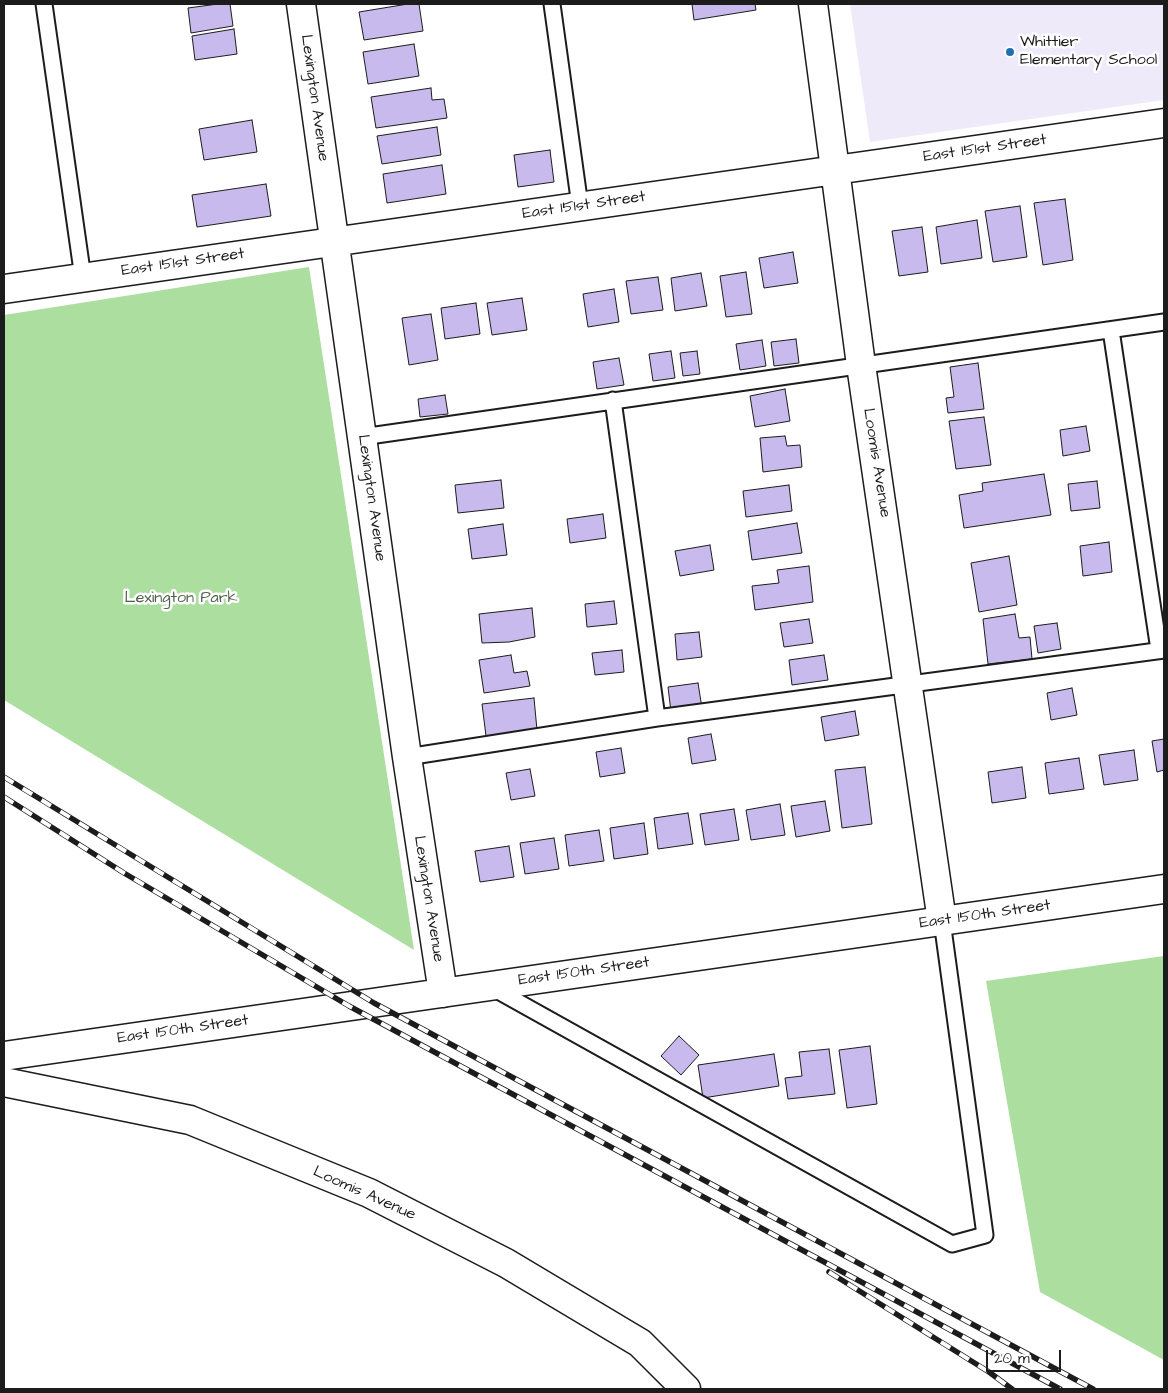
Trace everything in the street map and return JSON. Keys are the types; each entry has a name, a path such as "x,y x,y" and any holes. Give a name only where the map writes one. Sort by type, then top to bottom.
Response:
{"street":[{"name":"Lexington Avenue","path":"301,4 407,757 443,993"},
{"name":"Loomis Avenue","path":"813,4 837,170 861,365 942,921"},
{"name":"East 151st Street","path":"4,289 1164,123"},
{"name":"East 150th Street","path":"4,1056 1164,889"},
{"name":"Loomis Avenue","path":"4,1082 190,1120 369,1193 506,1263 640,1343 686,1389"}],"lane":[{"path":"44,4 83,278"},
{"path":"552,4 580,206"},
{"path":"362,437 1164,322"},
{"path":"407,757 657,718 1162,650 1111,330"},
{"path":"613,400 657,718"},
{"path":"488,986 952,1244 985,1234 942,921"}],"shaded area":[{"name":"Whittier Elementary School","path":"850,4 1164,4 1164,100 870,142"}],"green space":[{"name":"Lexington Park","path":"309,267 414,950 4,700 4,315"},
{"path":"1164,956 1164,1360 1040,1292 986,981"}],"building":[{"path":"230,4 233,26 191,33 188,8"},
{"path":"419,4 423,31 364,40 359,12"},
{"path":"692,4 755,4 756,10 694,20"},
{"path":"234,29 237,54 195,60 192,36"},
{"path":"414,44 419,76 368,84 363,52"},
{"path":"431,88 432,100 444,99 447,118 376,128 371,97"},
{"path":"252,120 257,152 204,160 199,129"},
{"path":"437,127 441,155 382,164 377,136"},
{"path":"550,150 554,182 518,187 514,155"},
{"path":"442,165 446,194 387,203 383,174"},
{"path":"266,184 271,216 197,227 192,195"},
{"path":"1065,199 1073,260 1043,265 1034,203"},
{"path":"1020,206 1027,257 993,262 985,211"},
{"path":"977,220 982,258 941,264 936,227"},
{"path":"922,227 928,272 899,276 892,231"},
{"path":"793,252 798,283 764,288 759,258"},
{"path":"746,272 752,314 726,317 720,276"},
{"path":"701,273 707,306 675,311 671,278"},
{"path":"658,277 663,310 631,314 626,281"},
{"path":"614,289 619,322 588,327 583,294"},
{"path":"522,298 527,330 492,335 487,303"},
{"path":"476,303 480,334 445,339 441,308"},
{"path":"431,314 438,360 409,365 402,318"},
{"path":"796,339 799,363 774,366 771,342"},
{"path":"762,340 766,366 740,370 736,344"},
{"path":"671,351 675,378 653,381 649,354"},
{"path":"697,351 700,374 683,376 680,353"},
{"path":"619,358 624,385 597,389 593,362"},
{"path":"978,363 984,409 948,413 946,398 954,397 950,367"},
{"path":"785,389 790,421 755,427 750,396"},
{"path":"445,395 448,414 420,417 418,399"},
{"path":"984,417 991,465 956,469 949,421"},
{"path":"1086,426 1090,451 1063,456 1060,430"},
{"path":"785,436 787,446 800,445 802,467 763,472 760,438"},
{"path":"1044,474 1051,515 964,528 959,495 983,491 982,483"},
{"path":"501,480 504,508 458,513 455,485"},
{"path":"1097,481 1100,508 1071,511 1068,484"},
{"path":"789,485 792,511 746,517 743,491"},
{"path":"603,514 606,538 570,543 567,519"},
{"path":"797,523 802,553 752,560 748,531"},
{"path":"503,524 507,555 472,559 468,529"},
{"path":"1109,542 1112,572 1083,576 1080,546"},
{"path":"710,545 714,570 680,576 675,551"},
{"path":"1009,556 1017,605 979,612 971,563"},
{"path":"809,566 813,602 755,610 752,586 779,583 777,570"},
{"path":"614,601 617,624 587,627 585,604"},
{"path":"532,608 535,637 509,642 482,643 479,614"},
{"path":"1015,614 1019,638 1030,637 1032,659 988,664 983,619"},
{"path":"809,619 813,643 784,647 780,623"},
{"path":"1057,623 1061,649 1038,653 1034,626"},
{"path":"699,632 702,657 677,660 675,634"},
{"path":"622,650 624,672 595,675 592,653"},
{"path":"511,655 514,673 527,671 530,686 484,693 479,660"},
{"path":"824,655 828,680 792,685 789,660"},
{"path":"698,683 702,708 671,712 668,687"},
{"path":"1072,688 1077,715 1051,720 1047,693"},
{"path":"534,698 537,730 486,736 482,704"},
{"path":"855,711 859,735 825,741 821,717"},
{"path":"711,734 716,760 692,764 688,738"},
{"path":"1164,739 1164,770 1157,772 1152,741"},
{"path":"621,748 625,773 600,777 596,752"},
{"path":"1134,750 1138,780 1104,785 1099,755"},
{"path":"1079,758 1084,789 1049,794 1045,763"},
{"path":"865,767 872,824 842,828 835,770"},
{"path":"1022,767 1026,798 992,803 988,772"},
{"path":"530,769 535,796 511,800 506,773"},
{"path":"825,801 830,831 796,837 791,806"},
{"path":"780,804 785,835 751,840 746,810"},
{"path":"734,809 739,840 705,845 700,814"},
{"path":"688,813 693,844 658,849 654,818"},
{"path":"644,823 648,854 614,859 610,828"},
{"path":"599,830 604,861 569,866 565,835"},
{"path":"554,838 559,869 525,874 520,843"},
{"path":"509,846 514,877 480,882 475,851"},
{"path":"679,1036 699,1055 681,1075 661,1056"},
{"path":"870,1046 877,1104 847,1108 839,1050"},
{"path":"829,1049 835,1094 788,1099 785,1078 802,1076 799,1052"},
{"path":"774,1054 779,1086 703,1098 698,1065"}],"railway":[{"path":"4,777 374,1003 1093,1389"},
{"path":"4,797 124,873 349,1006 1060,1389"},
{"path":"829,1272 989,1372 1012,1389"}],"place":[{"name":"Whittier Elementary School","path":"1010,52"}]}
